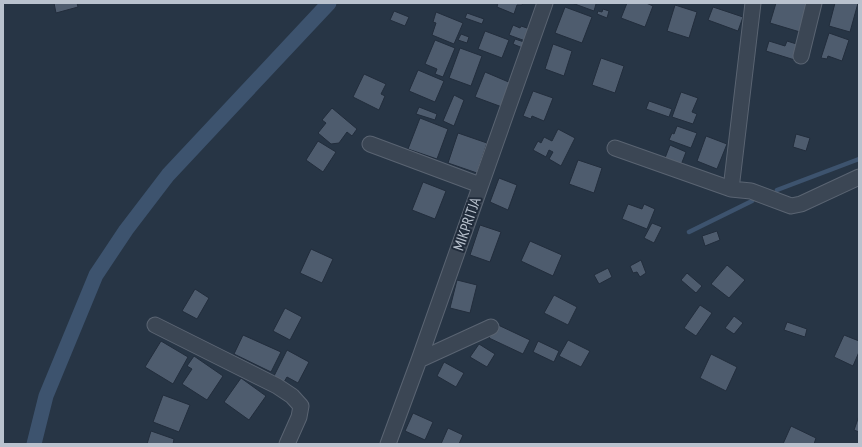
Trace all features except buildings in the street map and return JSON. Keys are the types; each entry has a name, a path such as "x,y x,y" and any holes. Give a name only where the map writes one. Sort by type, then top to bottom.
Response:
{"street":[{"name":"MIKPRITJA","path":"388,444 545,3"},
{"path":"731,189 753,3"},
{"path":"801,56 814,3"},
{"path":"370,144 480,185"},
{"path":"615,148 731,189 751,191 791,206 801,204 859,177"},
{"path":"155,325 278,386 292,396 301,406 299,417 287,444"},
{"path":"419,360 491,327"}],"waterway":[{"path":"34,444 46,396 96,275 126,230 168,175 329,3"},
{"path":"777,190 859,159"},
{"path":"689,232 752,201"}]}
